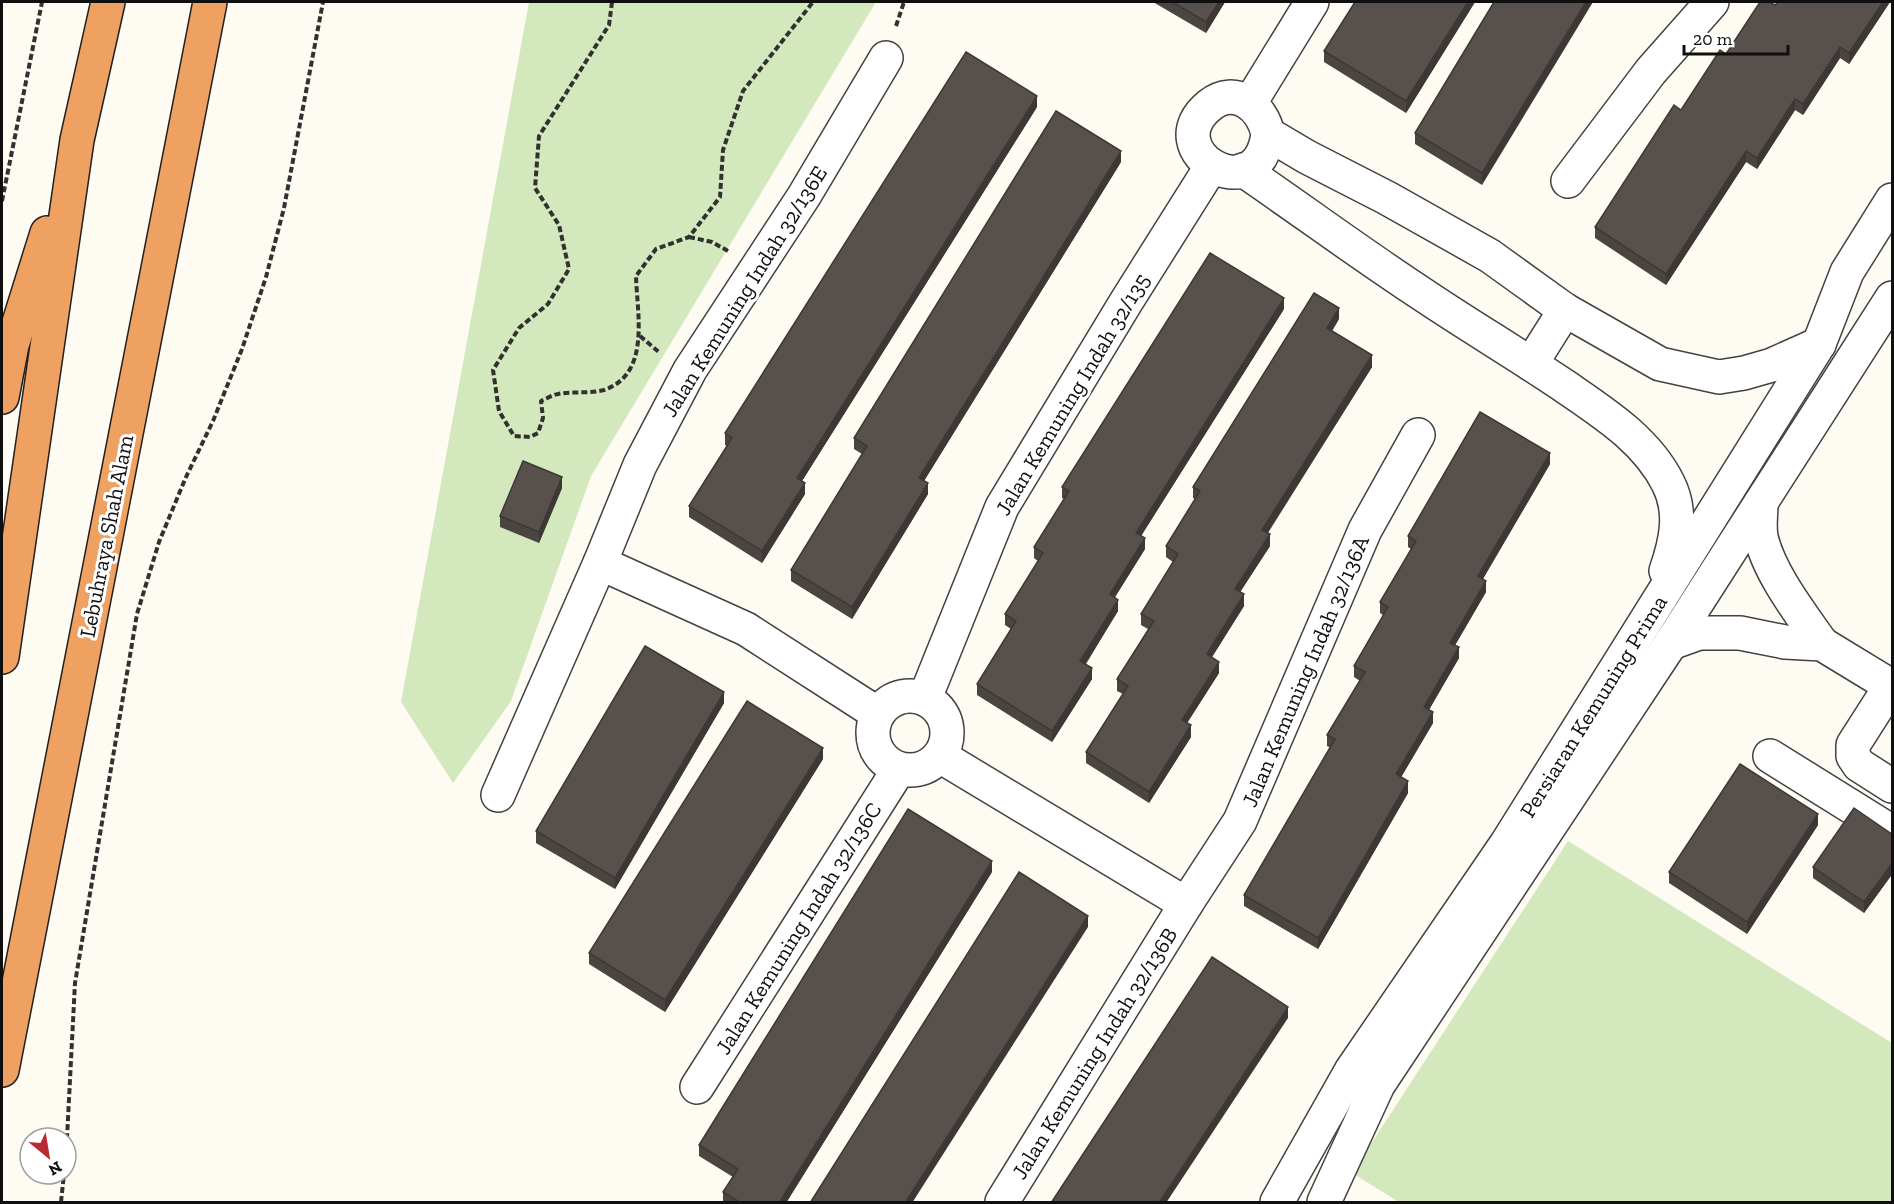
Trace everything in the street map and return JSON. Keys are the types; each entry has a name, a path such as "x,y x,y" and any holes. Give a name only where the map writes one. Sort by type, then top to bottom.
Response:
{"highway":[{"path":"2,657 77,140 108,2"},
{"name":"Lebuhraya Shah Alam","path":"2,1070 210,2"},
{"path":"2,397 12,345 77,140"}],"street":[{"path":"1250,103 1312,2"},
{"path":"1568,181 1651,71 1712,2"},
{"name":"Jalan Kemuning Indah 32/136E","path":"498,795 600,563 640,465 690,370 804,196 886,58"},
{"path":"1227,168 1253,165 1266,146 1268,134 1259,111 1250,103 1238,99 1219,101 1203,111 1196,122 1194,134 1196,147 1202,158 1227,168 1531,364 1616,422 1650,455 1669,484 1676,509 1677,532 1650,614"},
{"path":"1268,134 1490,256 1565,310 1660,364 1719,377 1744,373 1772,364 1819,344"},
{"name":"Jalan Kemuning Indah 32/135","path":"925,698 1002,507 1126,302 1227,168"},
{"name":"Persiaran Kemuning Prima","path":"1277,1203 1351,1071 1507,843 1819,344 1847,272 1893,200"},
{"name":"Persiaran Kemuning Prima","path":"1324,1203 1378,1085 1671,643 1893,298"},
{"path":"1531,364 1565,310"},
{"name":"Jalan Kemuning Indah 32/136A","path":"1186,904 1240,821 1365,530 1418,435"},
{"path":"1761,503 1761,536 1773,566 1784,588 1822,644 1892,685 1853,745 1852,756 1859,765 1893,786"},
{"path":"600,563 746,629 878,714"},
{"path":"1671,643 1699,633 1740,633 1785,642 1822,644"},
{"path":"915,695 925,698 935,704 947,723 946,746 932,764 910,770 899,769 889,764 875,746 874,724 878,714 894,699 915,695"},
{"path":"940,756 1186,904"},
{"path":"1770,756 1893,832"},
{"name":"Jalan Kemuning Indah 32/136C","path":"697,1087 899,769"},
{"name":"Jalan Kemuning Indah 32/136B","path":"1002,1203 1186,904"}],"path":[{"path":"2,201 42,2"},
{"path":"68,1126 75,983 137,614 159,542 242,349 266,277 284,208 323,2"},
{"path":"612,2 609,25 539,136 535,188 559,225 569,269 548,304 519,328 493,370 499,411 514,436 530,437 538,433 543,418 541,402 557,394 602,390 622,381 634,361 640,336 636,276 656,249 689,237 720,197 723,150 743,91 813,2"},
{"path":"689,237 712,242 756,267"},
{"path":"61,1203 63,1186"}],"green space":[{"path":"529,2 876,2 591,476 511,701 453,783 401,702"},
{"path":"1568,841 1892,1043 1892,1202 1399,1202 1352,1173"}],"building":[{"path":"1172,2 1219,2 1206,22"},
{"path":"1355,2 1468,2 1406,101 1324,51"},
{"path":"1494,2 1586,2 1482,173 1415,133"},
{"path":"1760,2 1775,5 1778,2 1883,2 1849,53 1840,47 1803,104 1795,99 1757,158 1746,151 1666,274 1595,227 1674,105 1681,110 1720,50 1726,54"},
{"path":"966,52 1037,96 797,478 805,483 762,551 689,506 732,438 725,433"},
{"path":"1056,111 1121,151 919,478 928,483 852,607 791,570 867,446 854,438"},
{"path":"1210,253 1284,298 1136,533 1145,538 1110,594 1118,600 1080,661 1092,668 1052,731 977,684 1016,621 1005,614 1043,553 1034,547 1069,491 1062,487"},
{"path":"1314,293 1339,308 1327,328 1372,355 1262,530 1270,534 1235,589 1244,594 1207,654 1219,662 1182,720 1191,725 1149,792 1086,752 1128,686 1117,679 1154,621 1141,614 1178,554 1166,546 1200,491 1193,487"},
{"path":"1480,412 1550,453 1478,576 1486,581 1450,643 1459,647 1424,707 1433,712 1396,774 1408,781 1318,938 1244,895 1335,739 1327,735 1365,672 1354,666 1388,607 1380,602 1416,541 1408,536"},
{"path":"523,461 562,477 539,532 500,516"},
{"path":"645,646 724,692 615,878 536,831"},
{"path":"747,701 823,748 665,1000 589,953"},
{"path":"1740,764 1818,814 1747,922 1669,872"},
{"path":"1854,808 1893,835 1893,862 1864,902 1813,867"},
{"path":"908,809 992,861 779,1203 741,1203 723,1192 738,1169 699,1145"},
{"path":"1019,872 1088,916 905,1203 810,1203"},
{"path":"1212,957 1288,1007 1159,1203 1051,1203"}]}
